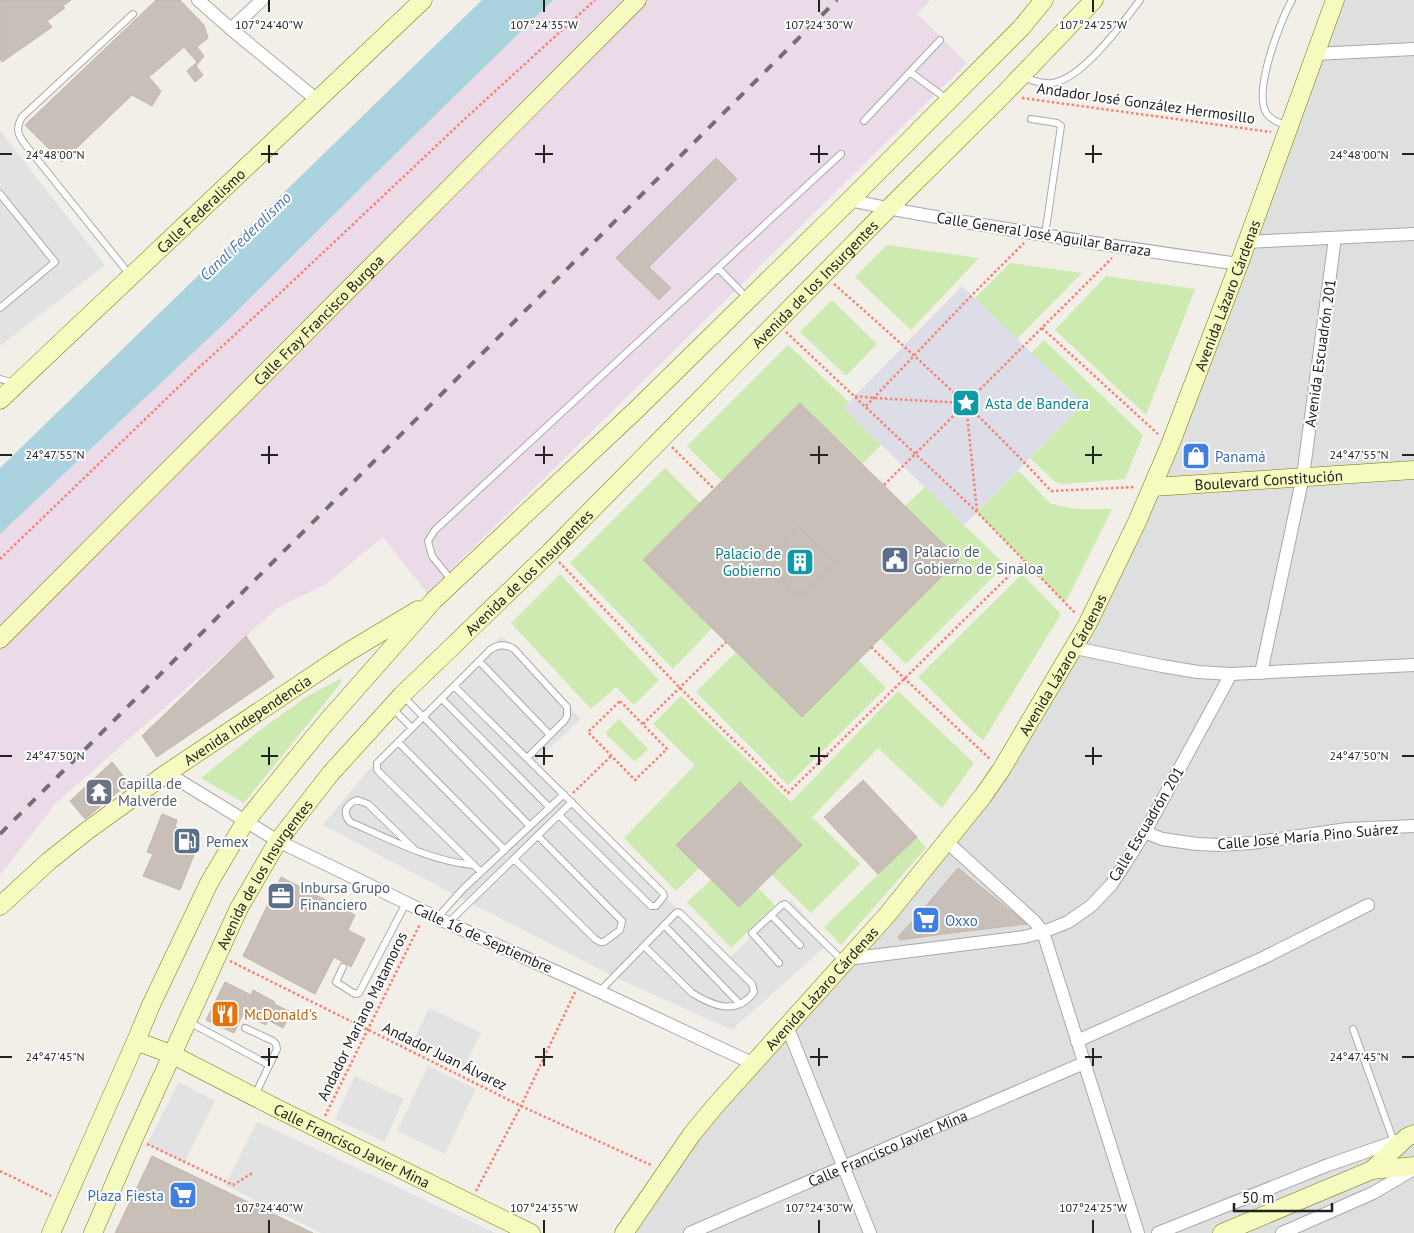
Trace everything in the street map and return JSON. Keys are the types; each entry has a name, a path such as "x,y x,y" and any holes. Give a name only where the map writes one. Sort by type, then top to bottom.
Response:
{"main road":[{"name":"Calle Federalismo","path":"0,400 423,0"},
{"name":"Calle Fray Francisco Burgoa","path":"0,639 636,0"},
{"path":"51,1233 151,1005 209,883 245,822 324,725 434,600 636,410 749,300 1021,28 1044,0"},
{"name":"Avenida de los Insurgentes","path":"93,1233 134,1138 239,908 278,841 331,773 397,701 550,552 888,209 1003,96 1094,0"},
{"name":"Avenida Lázaro Cárdenas","path":"624,1233 666,1171 704,1120 887,915 983,796 1001,770 1075,648 1138,522 1170,445 1335,0"},
{"name":"Boulevard Constitución","path":"1153,486 1414,470"},
{"name":"Avenida Independencia","path":"0,906 49,861 88,830 167,773 348,652 434,600"},
{"name":"Calle Francisco Javier Mina","path":"136,1041 173,1055 532,1233"},
{"path":"1372,1170 1405,1138"},
{"path":"1222,1233 1372,1170 1414,1167"}],"street":[{"path":"198,0 316,100"},
{"path":"231,29 262,0"},
{"path":"1316,54 1414,49"},
{"name":"Calle General José Aguilar Barraza","path":"850,200 888,209 1122,248 1238,264"},
{"path":"1246,242 1414,234"},
{"name":"Avenida Escuadrón 201","path":"1262,674 1303,476 1336,238"},
{"path":"1075,648 1198,672 1231,674 1262,674 1414,665"},
{"name":"Calle Escuadrón 201","path":"845,960 1043,932 1068,922 1091,906 1111,884 1145,832 1231,674"},
{"name":"Calle 16 de Septiembre","path":"167,773 278,841 437,918 600,991 752,1064"},
{"name":"Calle José María Pino Suárez","path":"1145,832 1162,839 1219,845 1251,843 1347,829 1414,826"},
{"path":"946,841 1034,921 1043,932 1138,1233"},
{"path":"1077,1040 1263,958 1368,905"},
{"path":"787,1026 870,1233"},
{"name":"Calle Francisco Javier Mina","path":"690,1233 1084,1063"},
{"path":"1158,1233 1328,1165 1405,1138"},
{"path":"1282,1233 1373,1194 1414,1167"}],"lane":[{"path":"1021,77 1046,83 1064,80 1086,64 1140,0"},
{"path":"1287,130 1267,114 1262,99 1262,89 1269,60 1292,0"},
{"path":"131,276 24,143 18,131 18,125 22,117 133,14"},
{"path":"864,121 940,40"},
{"path":"910,72 949,100"},
{"path":"1031,119 1057,123 1060,126 1039,234"},
{"path":"453,582 432,556 428,541 435,530 841,154"},
{"path":"0,194 55,262 0,308"},
{"path":"718,268 749,300"},
{"path":"0,379 17,384"},
{"path":"481,872 379,772 377,769 378,762 490,650 499,646 509,646 514,649 567,707 567,716 564,721 527,758"},
{"path":"479,661 550,735"},
{"path":"454,686 664,894 656,906 651,906 559,815"},
{"path":"442,699 550,808"},
{"path":"397,701 424,717 530,826"},
{"path":"397,701 412,728"},
{"path":"398,742 505,850"},
{"path":"437,918 463,889 564,794"},
{"path":"414,849 368,804 357,800 347,806 346,817 350,822 414,849 429,855 455,863 473,865"},
{"path":"437,918 514,859 572,802"},
{"path":"514,859 595,939 604,942 620,930 622,921 538,836"},
{"path":"343,968 336,980 337,984 355,994 359,993 406,903"},
{"path":"779,963 752,933 782,905 786,905 845,960"},
{"path":"600,991 676,912 680,913 752,984 754,992 740,1004 729,1008 724,1007 692,993 644,946"},
{"path":"771,915 800,945"},
{"path":"664,925 740,1004"},
{"path":"188,1022 270,1064"},
{"path":"245,1028 276,1044 277,1049 254,1096"},
{"path":"1353,1029 1405,1138"}],"path":[{"path":"0,558 192,374 435,146 595,0"},
{"name":"Andador José González Hermosillo","path":"1003,96 1287,130"},
{"path":"866,407 972,295 1039,234"},
{"path":"884,485 1122,248"},
{"path":"824,274 966,403 1051,491 1153,486"},
{"path":"776,323 977,512 1087,625"},
{"path":"1042,327 1170,445"},
{"path":"855,396 966,403"},
{"path":"966,403 977,512"},
{"path":"695,470 714,489"},
{"path":"550,552 680,688 788,793 1024,561"},
{"path":"643,724 726,642"},
{"path":"872,647 1001,770"},
{"path":"620,701 643,724 667,749 634,780 588,732 620,701"},
{"name":"Andador Mariano Matamoros","path":"319,1129 368,1030 437,918"},
{"name":"Andador Juan Álvarez","path":"218,955 521,1106 666,1171"},
{"path":"470,1203 521,1106 579,982"},
{"path":"134,1138 233,1185 254,1172"},
{"path":"0,1171 64,1202"}],"shaded area":[{"path":"553,0 930,0 917,14 967,63 427,593 383,537 326,584 279,607 56,803 0,875 0,534 227,321"},
{"path":"1335,0 1414,0 1414,1233 620,1233 626,1222 940,852 1067,652 1155,485"},
{"path":"0,131 105,265 0,346"},
{"path":"962,286 1084,403 964,525 843,408"},
{"path":"502,636 581,719 534,763 727,960 791,900 829,943 732,1030 623,981 323,825 360,780 422,713"},
{"path":"429,1008 481,1033 464,1067 413,1042"},
{"path":"428,1066 476,1089 445,1154 397,1131"},
{"path":"355,1076 404,1099 384,1142 335,1119"},
{"path":"179,1082 215,1101 184,1163 147,1144"},
{"path":"257,1122 495,1233 321,1233 225,1185"}],"green space":[{"path":"887,245 979,258 911,330 855,277"},
{"path":"1010,263 1082,273 1017,339 975,298"},
{"path":"1106,276 1195,289 1146,415 1055,330"},
{"path":"832,300 877,344 846,376 800,332"},
{"path":"1044,340 1143,435 1125,479 1064,484 1055,482 1030,458 1084,403 1031,353"},
{"path":"788,345 849,402 843,408 881,445 862,464 800,403 722,481 687,446"},
{"path":"665,468 700,503 643,561 712,628 673,669 570,563"},
{"path":"1018,470 1051,504 1077,509 1112,509 1065,603 977,512"},
{"path":"925,487 1005,565 906,664 880,638 959,559 905,506"},
{"path":"560,574 659,680 634,705 616,687 591,709 511,623"},
{"path":"1022,574 1061,614 983,741 918,677"},
{"path":"736,652 858,660 886,688 788,785 696,692"},
{"path":"342,678 340,684 244,803 201,778 259,731 306,697"},
{"path":"898,691 974,763 942,808 878,748 812,817 860,864 811,913 772,875 802,845 677,845 699,868 676,891 624,838 695,765 653,724 681,696 791,802"},
{"path":"619,719 648,749 635,762 605,733"},
{"path":"917,837 926,848 841,945 824,927"},
{"path":"711,880 739,907 758,888 775,905 731,948 687,902"}],"water":[{"name":"Canal Federalismo","path":"482,0 553,0 227,321 0,534 0,468"}],"building":[{"path":"0,0 71,0 63,6 65,8 47,21 52,27 2,62 0,59"},
{"path":"156,0 180,0 204,25 208,38 197,47 204,56 196,66 203,75 195,82 187,71 197,62 184,47 149,77 161,91 152,106 132,95 62,162 25,125"},
{"path":"716,158 737,179 649,267 671,288 659,300 616,258"},
{"name":"Palacio de Gobierno de Sinaloa","path":"800,403 959,559 802,717 643,560","holes":["799,527 835,562 800,597 764,562"]},
{"name":"Palacio de Gobierno","path":"799,527 835,562 800,597 764,562"},
{"path":"246,636 274,677 157,757 142,736"},
{"name":"Capilla de Malverde","path":"112,762 129,783 85,819 70,801"},
{"path":"863,780 917,837 878,874 824,817"},
{"path":"740,782 802,845 739,907 676,845"},
{"path":"162,814 177,820 175,827 201,837 180,890 143,876 153,854 147,852"},
{"path":"958,868 1027,924 951,933 925,907"},
{"path":"281,877 355,915 348,930 365,939 351,967 334,957 315,994 243,956"},
{"name":"Oxxo","path":"925,907 951,933 900,940 898,937"},
{"path":"225,982 251,995 253,990 275,1002 274,1004 291,1012 283,1028 268,1020 266,1025 243,1014 234,1033 206,1020"},
{"name":"Plaza Fiesta","path":"152,1156 313,1233 115,1233"}],"railway":[{"path":"0,834 837,0"}],"place":[{"name":"Asta de Bandera","path":"966,403"},
{"name":"Panamá","path":"1196,456"},
{"name":"Palacio de Gobierno de Sinaloa","path":"895,560"},
{"name":"Palacio de Gobierno","path":"800,562"},
{"name":"Capilla de Malverde","path":"99,792"},
{"name":"Pemex","path":"187,841"},
{"name":"Inbursa Grupo Financiero","path":"281,896"},
{"name":"Oxxo","path":"926,920"},
{"name":"McDonald's","path":"225,1014"},
{"name":"Plaza Fiesta","path":"183,1195"}]}
